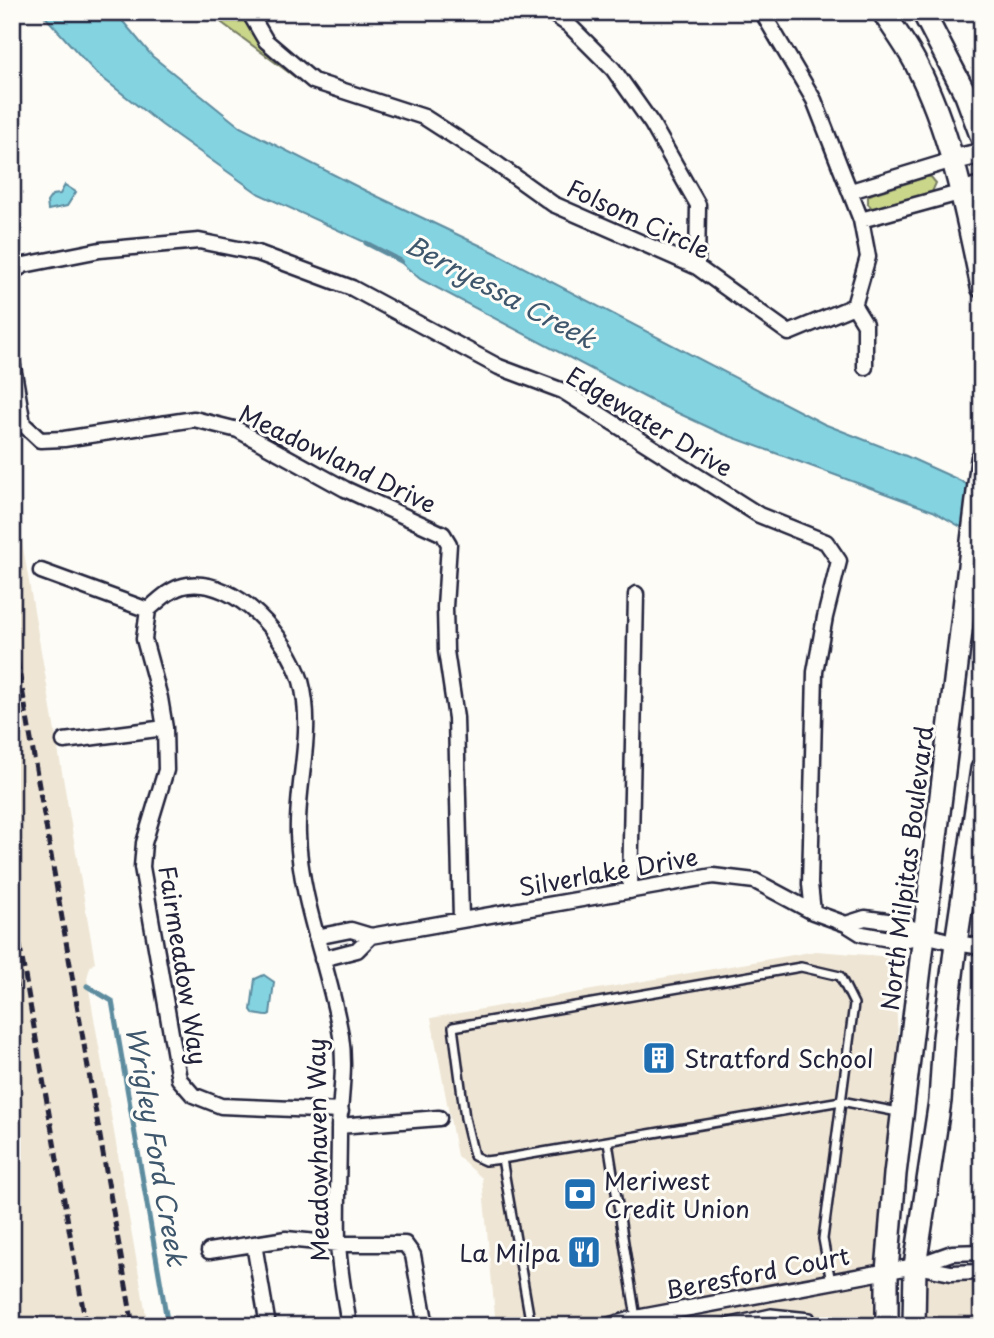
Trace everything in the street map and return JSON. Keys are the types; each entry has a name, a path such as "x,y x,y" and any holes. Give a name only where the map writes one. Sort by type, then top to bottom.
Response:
{"main road":[{"path":"883,12 915,62 953,160 972,189 982,287"},
{"path":"923,12 966,95 982,138"},
{"name":"North Milpitas Boulevard","path":"887,1326 887,1271 903,1113 982,459"},
{"path":"914,1326 915,1266 940,1101 944,1038 982,769"}],"street":[{"name":"Folsom Circle","path":"249,12 266,41 313,81 424,117 553,204 697,267 789,333 854,306"},
{"path":"550,12 569,25 614,69 652,124 698,205 697,267"},
{"path":"762,12 814,100 861,220 868,257 854,306 865,324 865,367"},
{"path":"851,191 982,153"},
{"path":"861,220 972,189"},
{"name":"Edgewater Drive","path":"12,272 24,265 100,250 200,241 258,253 352,288 499,367 563,391 759,515 826,542 839,561 815,672 810,884 813,912"},
{"name":"Meadowland Drive","path":"12,361 23,424 40,440 64,439 194,419 238,430 345,489 443,534 449,544 445,607 446,651 456,718 461,919"},
{"path":"41,571 148,610"},
{"name":"Meadowhaven Way","path":"148,610 166,593 187,585 217,588 248,606 263,620 292,657 301,681 306,709 298,834 304,889 341,1035 344,1076 340,1119 338,1244 349,1326"},
{"path":"630,891 636,594"},
{"name":"Fairmeadow Way","path":"148,610 144,639 160,698 165,728 166,770 144,843 142,867 179,1079 193,1095 221,1106 340,1119 439,1118"},
{"path":"64,741 165,728"},
{"name":"Silverlake Drive","path":"316,937 351,930 371,936 702,877 755,881 862,934 900,941 925,935 982,947"},
{"name":"Silverlake Drive","path":"322,959 357,950 371,936"},
{"path":"209,1251 286,1239 338,1244 405,1244 413,1255 426,1326"},
{"path":"254,1244 268,1326"},
{"path":"915,1266 952,1253 982,1252"},
{"path":"915,1266 951,1273 982,1272"},
{"name":"Beresford Court","path":"607,1326 636,1318 665,1320 915,1266"}],"lane":[{"path":"831,1282 823,1239 841,1101 854,1004 840,976 801,967 453,1027 465,1118 474,1156 485,1161 841,1101 903,1113"},
{"path":"608,1142 636,1318"},
{"path":"502,1159 531,1326"},
{"path":"713,1326 771,1313 810,1317 811,1326"},
{"path":"727,1326 743,1319"}],"shaded area":[{"path":"12,484 95,962 90,967 87,978 148,1326 12,1326"},
{"path":"816,951 893,957 903,1113 887,1326 496,1326 482,1178 457,1156 431,1018"},
{"path":"915,1266 982,1272 982,1326 914,1326"}],"green space":[{"path":"211,12 242,12 257,41 299,80 222,23"},
{"path":"931,177 936,183 932,192 877,209 868,204 868,196 872,194"}],"water":[{"path":"41,12 115,12 152,56 240,127 494,252 824,424 906,456 982,492 982,539 933,511 721,433 652,401 420,279 391,254 259,194 162,125 95,72"},
{"path":"65,185 76,192 67,206 48,210 47,202 52,195 60,194"},
{"path":"264,975 274,982 270,1014 266,1016 254,1014 251,1010 255,979"}],"waterway":[{"name":"Berryessa Creek","path":"366,243 401,261"},
{"name":"Wrigley Ford Creek","path":"87,986 112,1001 168,1326"}],"railway":[{"path":"12,631 133,1326"},
{"path":"12,901 86,1326"},
{"path":"12,964 17,991"}],"place":[{"name":"Stratford School","path":"659,1058"},
{"name":"Meriwest Credit Union","path":"580,1194"},
{"name":"La Milpa","path":"584,1252"}]}
